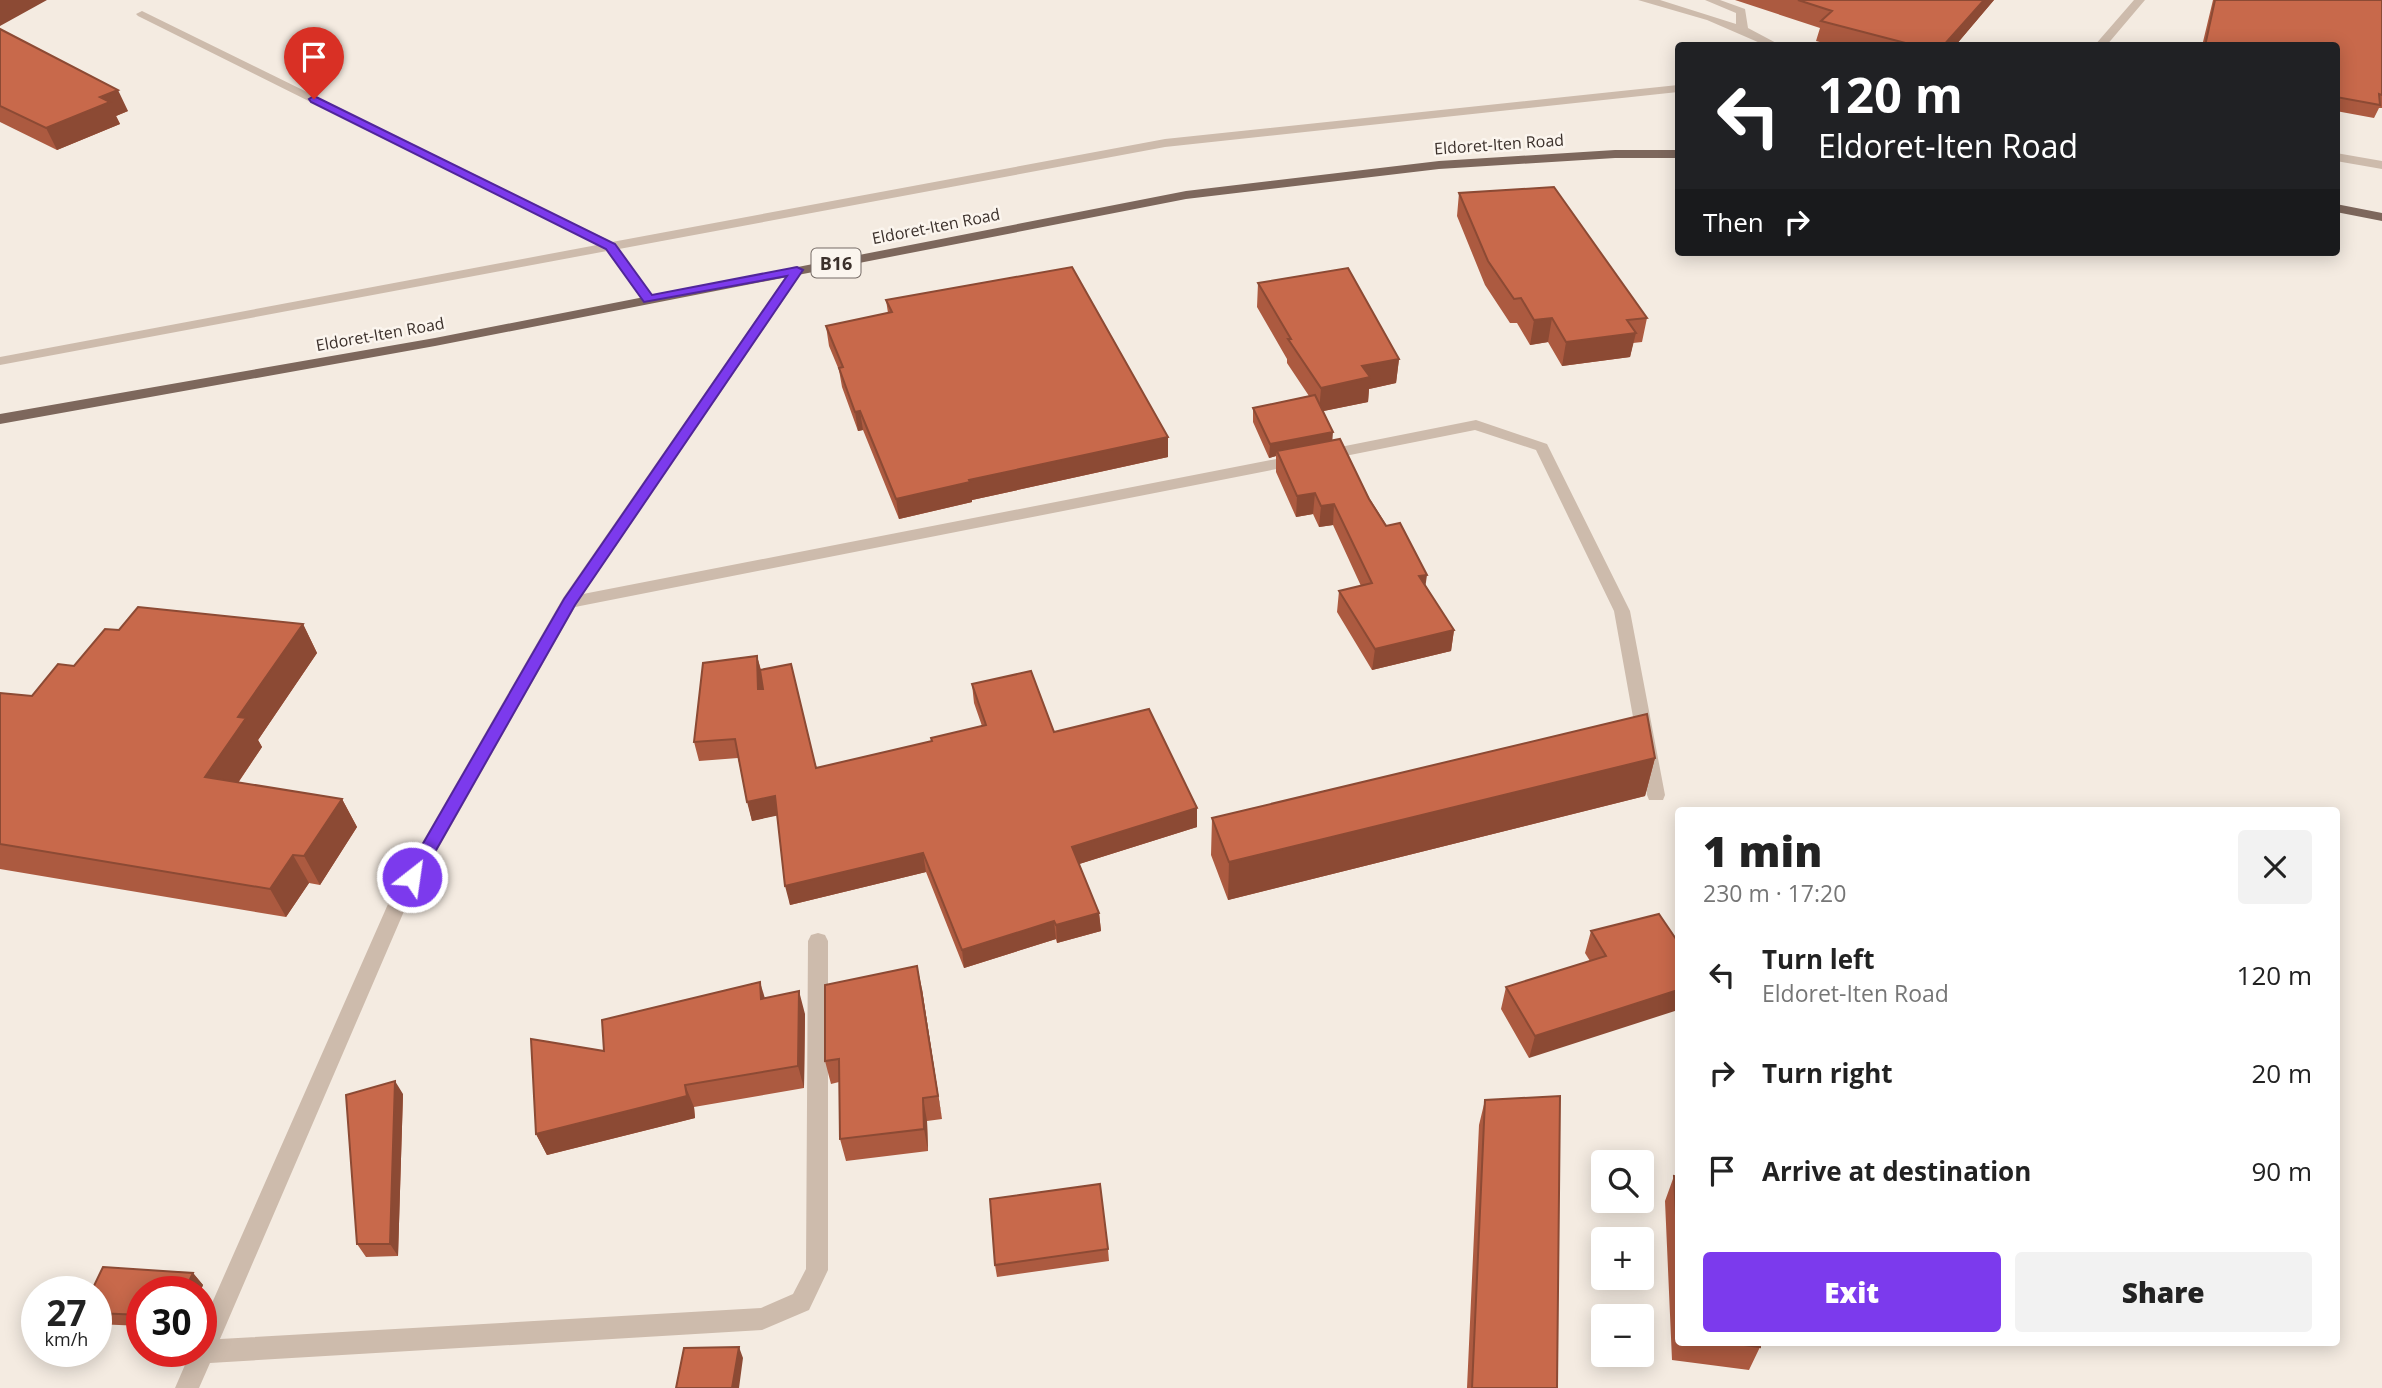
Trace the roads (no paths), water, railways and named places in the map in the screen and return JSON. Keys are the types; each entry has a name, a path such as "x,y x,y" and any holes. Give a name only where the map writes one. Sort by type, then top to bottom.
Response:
{"main road":[{"name":"Eldoret-Iten Road","path":"0,419 435,342 1186,195 1439,165 1615,154 1675,154"},
{"path":"2340,209 2382,217"}],"street":[{"path":"1643,0 1682,7 1769,42"},
{"path":"1710,0 1741,12 1742,29"},
{"path":"2103,42 2140,0"},
{"path":"142,13 611,247 649,300"},
{"path":"0,362 1165,143 1675,89"},
{"path":"2340,159 2382,165"},
{"path":"217,1320 399,900 569,602 797,270"},
{"path":"569,602 1476,425 1542,447 1611,587 1622,611 1656,795"},
{"path":"217,1351 762,1319 801,1302 817,1270 818,941"},
{"path":"187,1388 196,1367"}]}
